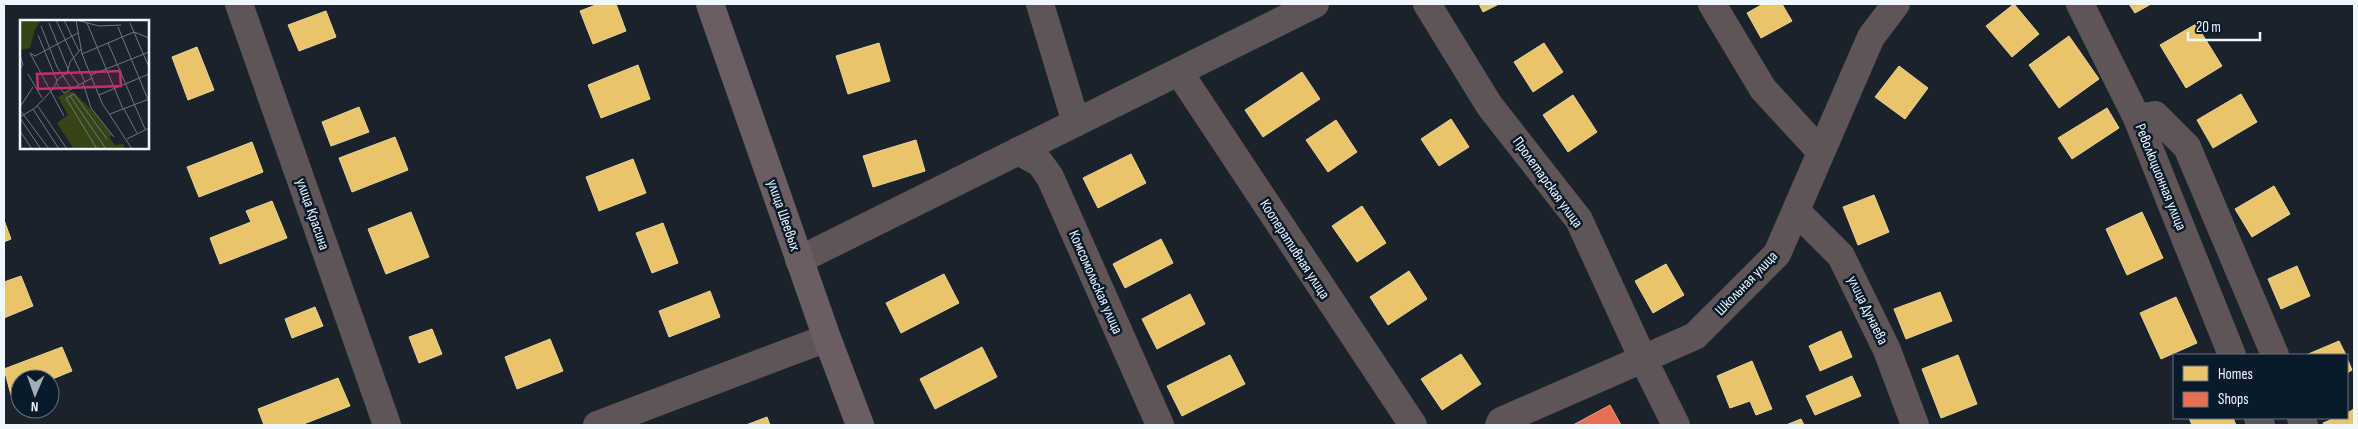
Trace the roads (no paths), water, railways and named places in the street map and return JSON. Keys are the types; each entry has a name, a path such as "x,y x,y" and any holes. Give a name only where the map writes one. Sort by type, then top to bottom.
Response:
{"main road":[{"name":"улица Шеевых","path":"710,4 799,260 860,425"}],"street":[{"name":"улица Красина","path":"239,4 387,425"},
{"path":"1040,4 1076,123"},
{"path":"799,260 1315,4"},
{"name":"Пролетарская улица","path":"1426,4 1489,104 1579,220 1642,359 1676,425"},
{"path":"1712,4 1763,89 1821,152"},
{"name":"Школьная улица","path":"1499,425 1501,421 1695,336 1777,254 1871,37 1896,4"},
{"name":"Революционная улица","path":"2080,4 2137,118 2232,354"},
{"name":"Кооперативная улица","path":"1179,72 1413,425"},
{"path":"2137,118 2156,115 2187,147 2274,354"},
{"name":"Комсомольская улица","path":"1018,151 1040,163 1050,177 1160,425"},
{"name":"улица Дунаева","path":"1796,210 1841,256 1888,350 1915,425"},
{"path":"597,425 827,338"}]}
